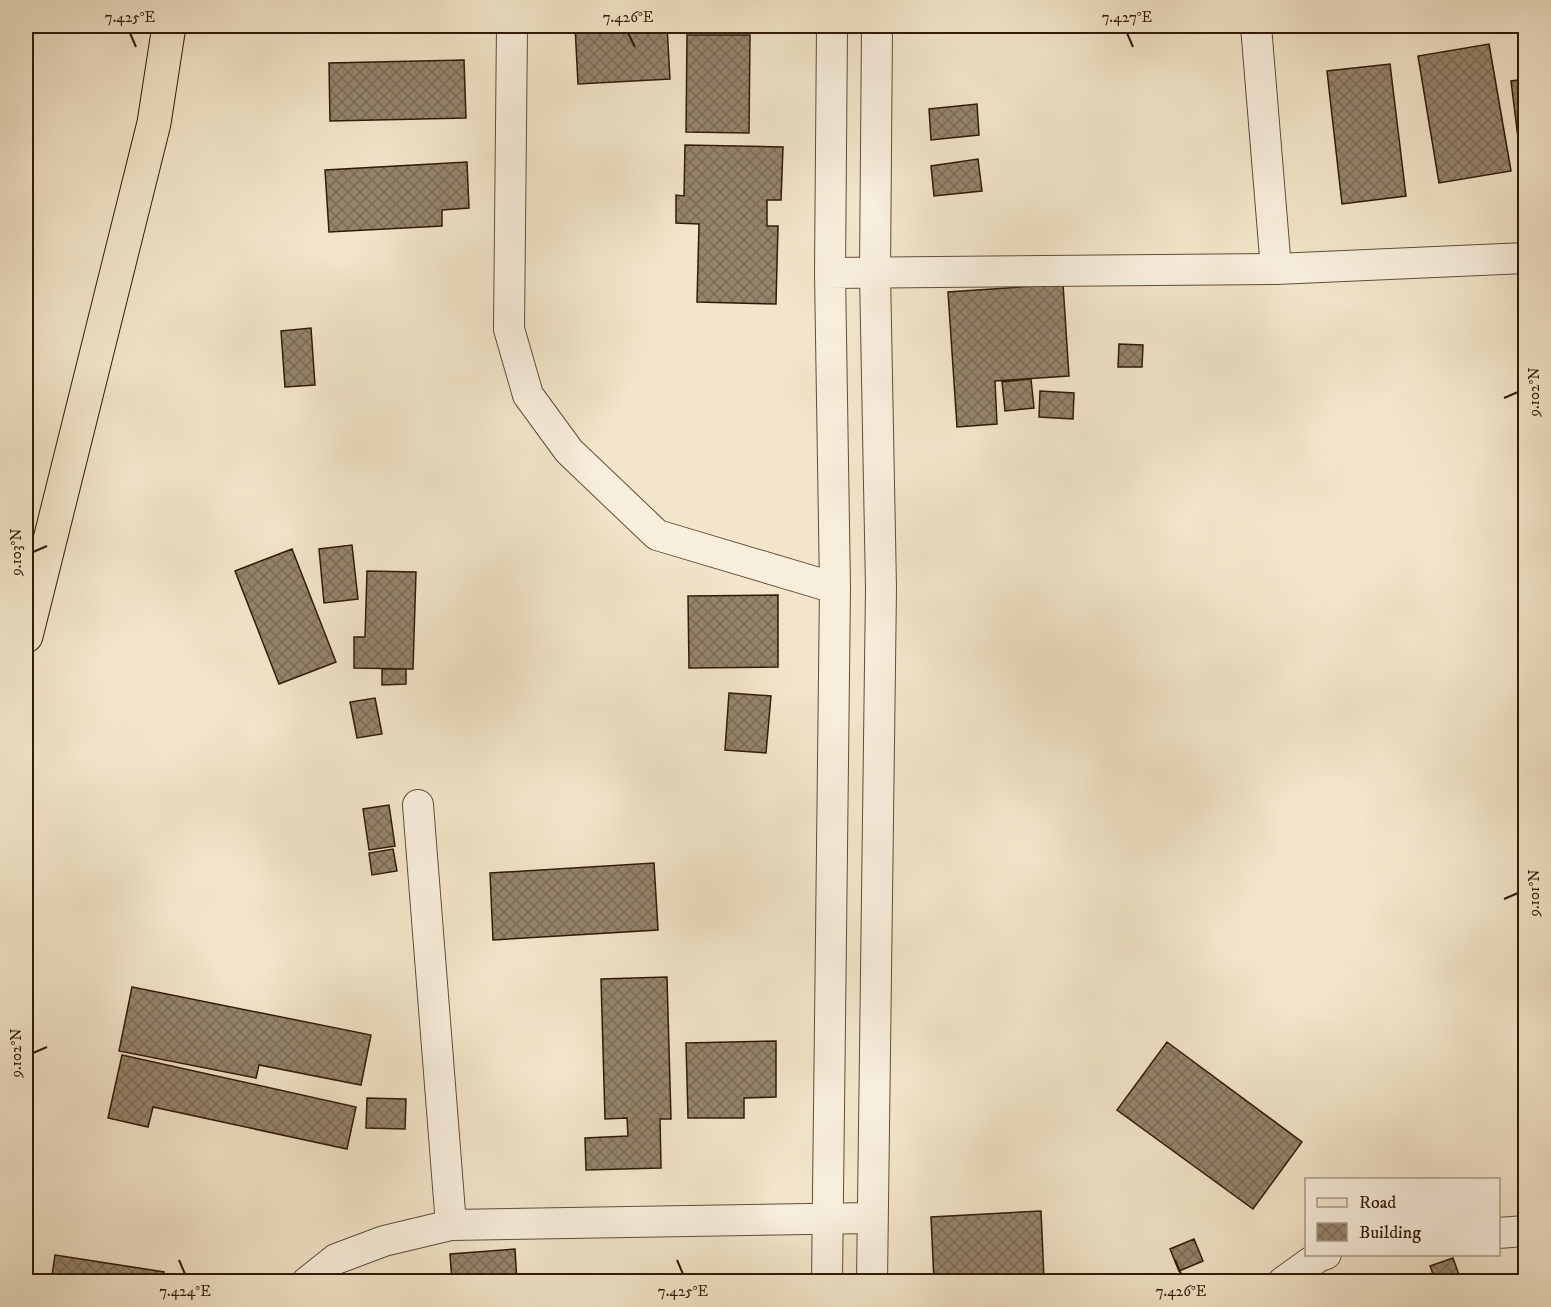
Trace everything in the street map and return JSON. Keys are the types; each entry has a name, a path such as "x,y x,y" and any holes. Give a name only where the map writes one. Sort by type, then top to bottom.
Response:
{"main road":[{"path":"26,636 154,123 169,26"}],"street":[{"path":"512,26 509,329 528,395 569,451 657,535 835,588"},
{"path":"827,1281 835,588 830,273 832,26"},
{"path":"872,1281 881,588 875,273 877,26"},
{"path":"1256,26 1276,269"},
{"path":"830,273 1276,269 1526,258"},
{"path":"418,805 451,1225"},
{"path":"307,1281 336,1260 384,1241 451,1225 872,1218"},
{"path":"1500,1233 1526,1231"},
{"path":"1283,1281 1321,1256"}],"building":[{"path":"575,26 667,26 670,79 578,84"},
{"path":"691,26 760,26 760,30 692,33"},
{"path":"687,35 750,35 749,133 686,132"},
{"path":"1489,44 1511,171 1439,183 1418,56"},
{"path":"464,60 466,118 330,121 329,63"},
{"path":"1390,64 1406,196 1342,204 1327,71"},
{"path":"1526,79 1526,153 1520,154 1511,81"},
{"path":"977,104 979,135 931,140 929,109"},
{"path":"685,145 783,147 781,200 767,200 767,226 778,226 776,304 697,302 699,224 676,223 676,195 684,196"},
{"path":"978,159 982,191 934,196 931,166"},
{"path":"467,162 469,208 442,210 442,226 329,232 325,170"},
{"path":"1063,284 1069,376 995,381 997,424 957,427 948,292"},
{"path":"311,328 315,385 285,387 281,331"},
{"path":"1119,344 1143,345 1142,367 1118,367"},
{"path":"1031,379 1034,408 1005,411 1002,382"},
{"path":"1040,391 1074,393 1073,419 1039,417"},
{"path":"352,545 358,599 324,603 319,549"},
{"path":"292,549 336,662 279,684 235,571"},
{"path":"367,571 416,572 413,669 354,668 354,637 365,637"},
{"path":"778,595 778,667 689,668 688,596"},
{"path":"382,669 406,669 406,684 382,685"},
{"path":"729,693 771,696 766,753 725,750"},
{"path":"375,698 382,734 357,738 350,702"},
{"path":"389,805 395,846 369,850 363,809"},
{"path":"393,849 397,871 372,875 369,853"},
{"path":"654,863 658,930 493,940 490,873"},
{"path":"667,977 671,1119 660,1119 661,1168 586,1170 585,1138 628,1136 627,1118 605,1119 601,979"},
{"path":"132,987 371,1035 361,1085 259,1065 256,1078 119,1051"},
{"path":"776,1041 776,1097 744,1098 744,1118 688,1118 686,1043"},
{"path":"1167,1042 1302,1142 1253,1209 1117,1110"},
{"path":"122,1055 356,1107 347,1149 153,1107 148,1127 108,1118"},
{"path":"367,1098 406,1099 405,1129 366,1128"},
{"path":"1041,1211 1044,1279 934,1282 931,1217"},
{"path":"1194,1239 1203,1261 1179,1271 1170,1249"},
{"path":"515,1249 517,1282 452,1282 450,1254"},
{"path":"55,1255 164,1272 163,1282 51,1282"},
{"path":"1453,1258 1459,1275 1436,1282 1430,1266"}]}
